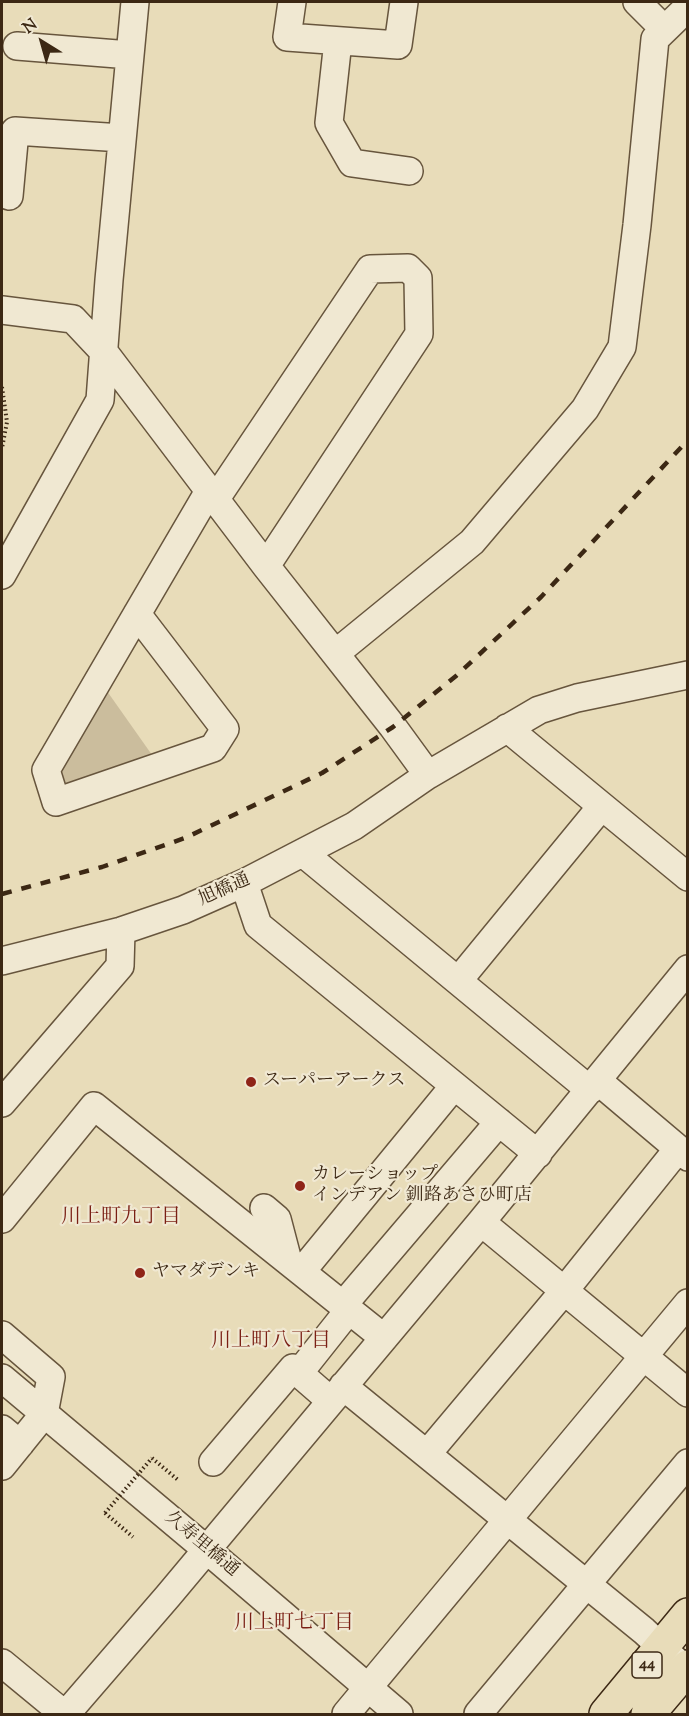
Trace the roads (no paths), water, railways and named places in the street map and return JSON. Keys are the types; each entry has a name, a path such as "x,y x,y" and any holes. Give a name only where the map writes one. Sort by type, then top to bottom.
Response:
{"highway":[{"name":"44","path":"606,1714 687,1615"},
{"name":"44","path":"648,1714 687,1669"}],"street":[{"path":"2,575 100,400 135,2"},
{"path":"292,2 287,37 398,45 404,2"},
{"path":"637,2 664,30"},
{"path":"336,653 472,542 585,409 622,347 637,225 655,39 687,7"},
{"path":"338,41 328,123 352,163 409,171"},
{"path":"17,46 130,55"},
{"path":"9,196 15,131 122,138"},
{"path":"137,614 225,729 213,748 56,802 46,770 137,614 212,495 370,269 408,268 418,278 418,334 266,566"},
{"path":"2,310 73,319 104,352 428,775"},
{"name":"旭橋通","path":"2,961 121,931 183,910 244,883 354,826 428,775 539,710 578,698 687,675"},
{"path":"507,728 687,878"},
{"path":"458,981 602,807"},
{"path":"303,853 458,981 683,1153 427,1454"},
{"path":"244,883 258,925 538,1154"},
{"path":"2,1103 120,966 121,931"},
{"path":"2,1663 65,1714 207,1550 482,1222 687,969"},
{"path":"295,1266 454,1086"},
{"path":"2,1219 94,1106 384,1338"},
{"path":"299,1373 346,1307 499,1122"},
{"path":"264,1208 277,1219 295,1266"},
{"path":"482,1222 687,1393"},
{"path":"346,1714 509,1521 687,1303"},
{"path":"2,1335 51,1377 44,1414 11,1436 2,1466"},
{"path":"213,1462 293,1368 337,1393 427,1454 687,1669"},
{"name":"久寿里橋通","path":"2,1378 399,1714"},
{"path":"478,1714 687,1463"}],"railway":[{"path":"2,894 102,867 185,838 322,773 393,727 456,676 541,597 688,440"}],"place":[{"name":"スーパーアークス","path":"251,1082"},
{"name":"カレーショップ インデアン 釧路あさひ町店","path":"300,1186"},
{"name":"ヤマダデンキ","path":"140,1273"}],"district":[{"name":"川上町九丁目","path":"121,1219"},
{"name":"川上町八丁目","path":"271,1343"},
{"name":"川上町七丁目","path":"294,1625"}]}
